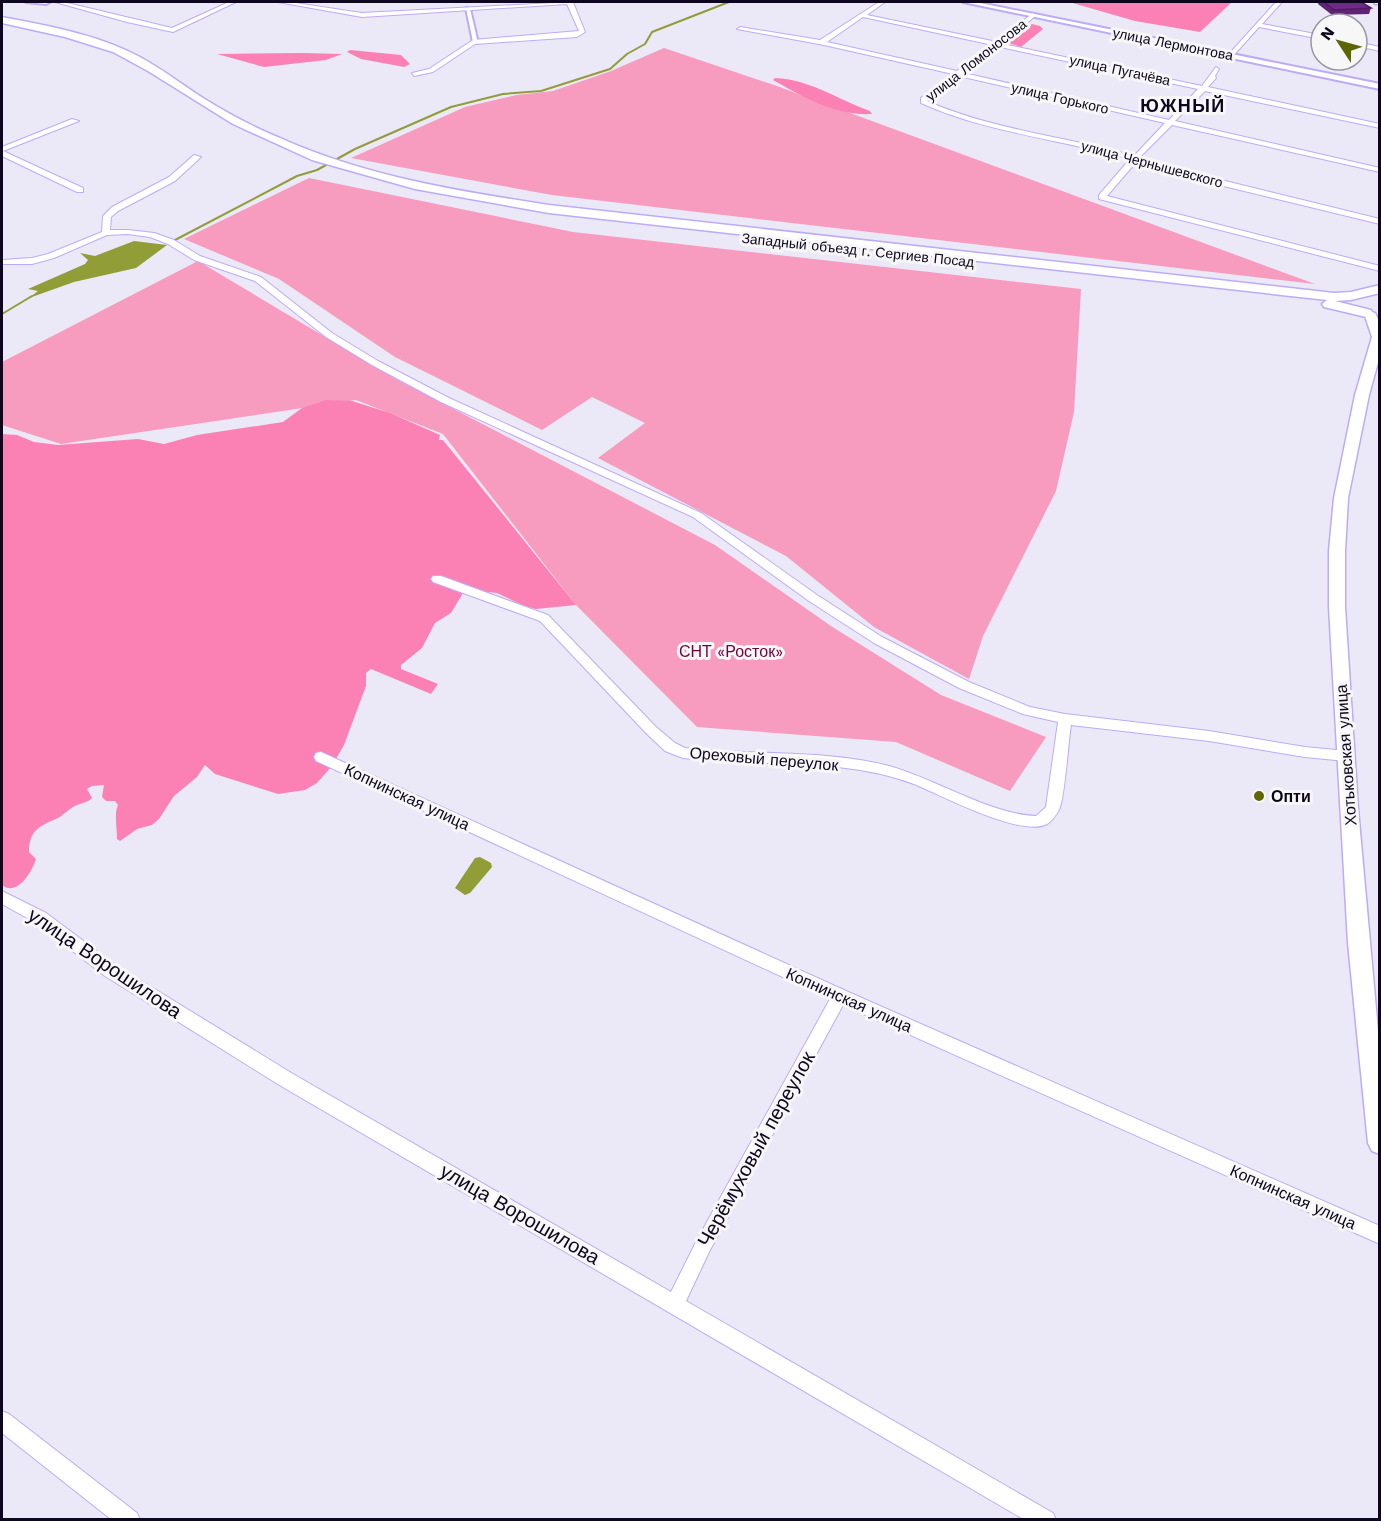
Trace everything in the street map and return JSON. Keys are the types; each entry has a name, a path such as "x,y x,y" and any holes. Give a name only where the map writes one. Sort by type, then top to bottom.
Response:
{"main road":[{"path":"2,22 89,46 121,59 237,130 355,173"},
{"name":"Западный объезд г. Сергиев Посад","path":"355,173 549,209 1334,297 1378,288"},
{"name":"Западный объезд г. Сергиев Посад","path":"355,173 472,202 543,213 1318,302 1346,307 1372,316"},
{"path":"1360,293 1356,301 1372,316 1378,334 1369,368"},
{"path":"1369,368 1380,346"},
{"name":"Хотьковская улица","path":"1369,368 1341,498 1336,551 1337,607 1359,965 1370,1079 1380,1143"}],"street":[{"path":"30,2 46,2"},
{"path":"58,2 173,30 233,2"},
{"path":"281,2 362,15 569,2 582,32 577,35 476,42 466,46 440,66 414,74"},
{"path":"821,43 882,2"},
{"name":"улица Лермонтова","path":"967,2 1380,87"},
{"path":"1231,55 1279,2"},
{"path":"468,9 476,42"},
{"name":"улица Пугачёва","path":"861,15 1380,126"},
{"name":"улица Ломоносова","path":"926,104 923,99 999,44 1033,15"},
{"path":"1257,25 1309,35"},
{"name":"улица Горького","path":"740,29 821,43 1380,170"},
{"path":"1216,69 1211,76 1213,78 1102,196 1380,269"},
{"name":"улица Чернышевского","path":"926,104 1000,127 1136,159 1214,181 1380,222"},
{"path":"2,151 75,121"},
{"path":"2,151 80,190"},
{"path":"106,233 107,216 115,209 172,179 197,157"},
{"path":"2,262 32,261 51,256 106,233 128,232 151,235 171,242 197,258 258,279 329,335 375,363 446,400 697,515 813,598 878,640 964,685 1028,711 1065,719 1209,736 1305,752 1346,756"},
{"name":"Ореховый переулок","path":"437,579 544,618 651,730 670,747 683,753 884,769 1003,814 1032,822 1047,816 1053,808 1065,719"},
{"name":"Копнинская улица","path":"321,757 840,996 1380,1235"},
{"name":"улица Ворошилова","path":"2,897 41,918 111,971 287,1080 1046,1520"},
{"name":"Черёмуховый переулок","path":"675,1304 703,1246 840,996"},
{"path":"2,1421 130,1520"}],"green space":[{"path":"664,48 774,85 1315,284 552,195 351,158 465,107 517,95 553,91 611,71"},
{"path":"309,178 573,232 1081,289 1074,412 1056,491 983,636 969,679 874,627 786,556 598,458 645,423 592,397 542,430 395,357 279,279 184,239"},
{"name":"СНТ «Росток»","path":"198,261 394,378 715,545 831,626 941,695 1046,737 1010,791 896,742 697,727 576,605 443,434 356,400 61,444 2,425 2,362"}],"shaded area":[{"path":"1069,2 1232,2 1200,32 1135,21"},
{"path":"1032,24 1043,29 1021,47 1008,43 1014,39 1015,35"},
{"path":"350,50 401,55 410,64 404,67 361,59 347,52"},
{"path":"217,54 342,54 326,60 264,67"},
{"path":"775,78 812,86 870,111 872,114 833,109 796,93 773,80"},
{"path":"134,241 167,245 136,268 74,282 29,298 38,291 28,289 85,264 88,260 80,253 95,256"},
{"path":"326,400 352,401 390,413 440,435 439,440 443,440 576,605 536,609 497,593 468,590 463,593 451,613 435,623 422,648 401,665 401,669 438,684 431,694 371,669 366,673 366,686 344,745 332,766 317,783 305,790 278,794 215,774 205,765 197,777 174,796 159,819 152,825 137,829 120,841 117,839 118,805 115,801 106,801 102,797 104,785 92,786 87,789 92,798 90,800 72,807 33,834 29,852 36,859 23,881 13,888 2,885 2,434 17,435 34,442 58,445 138,439 164,444 197,435 283,422 302,408"},
{"path":"480,857 491,863 492,867 470,893 465,895 455,888 475,858"}],"building":[{"path":"1324,2 1361,2 1371,8 1334,10"}],"waterway":[{"path":"175,240 297,176 317,170 355,149 451,107 503,94 541,91 610,69 627,54 645,44 652,32 729,2"},
{"path":"2,314 32,296"}],"place":[{"name":"Опти","path":"1259,796"}],"district":[{"name":"ЮЖНЫЙ","path":"1183,105"}]}
